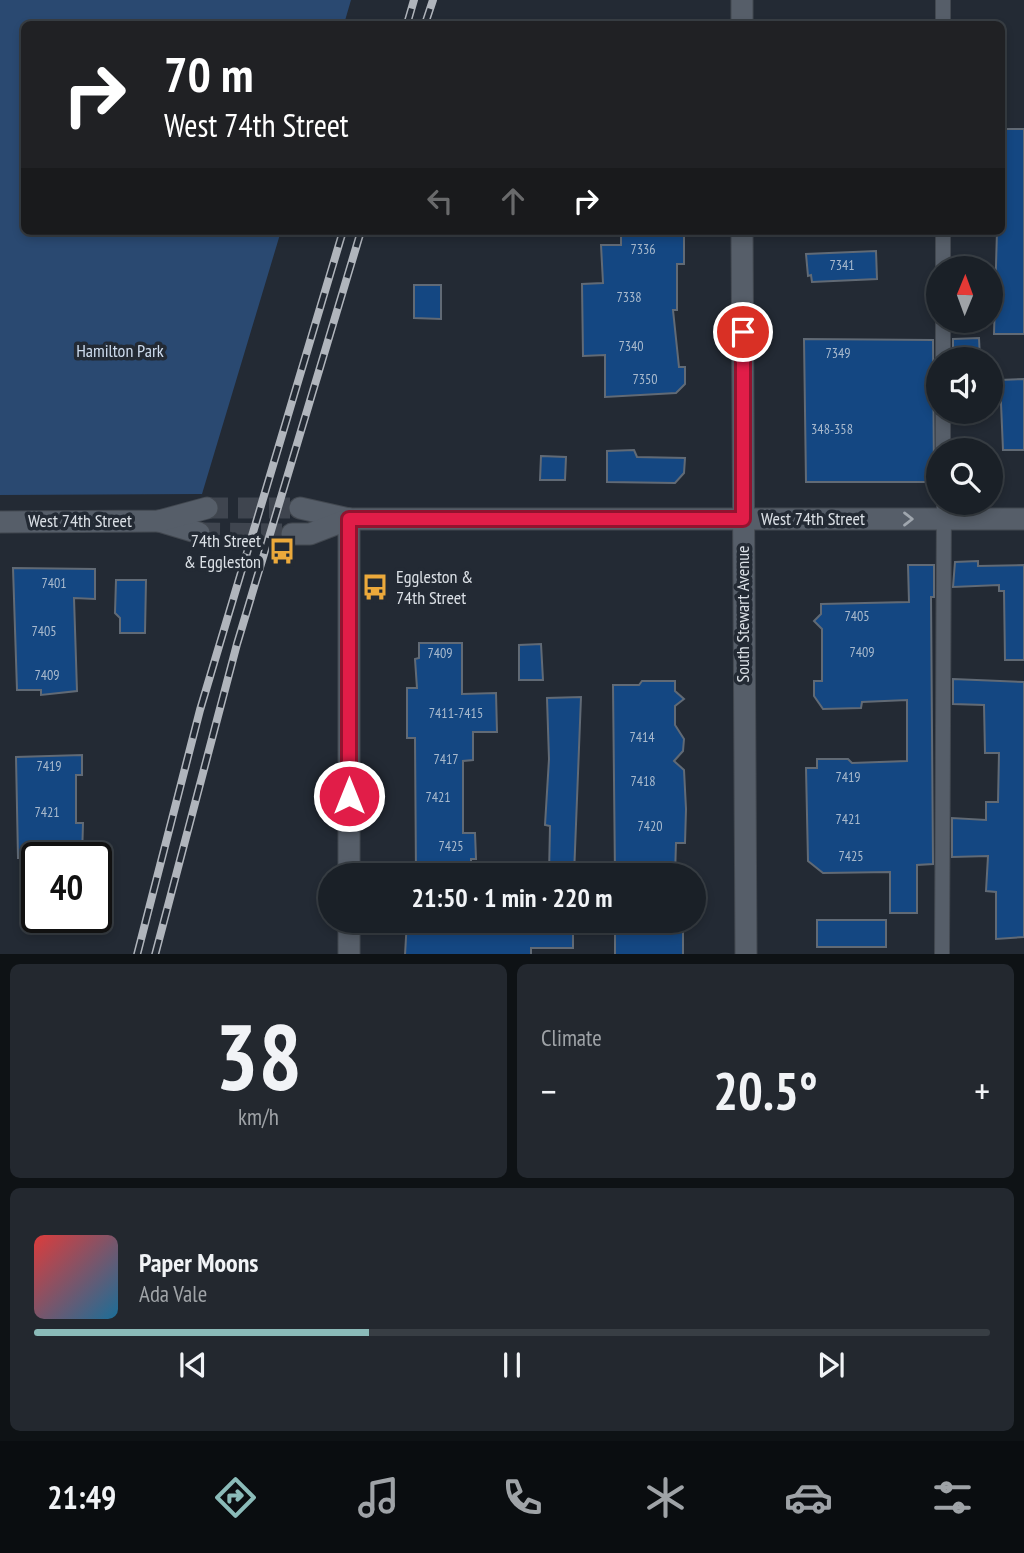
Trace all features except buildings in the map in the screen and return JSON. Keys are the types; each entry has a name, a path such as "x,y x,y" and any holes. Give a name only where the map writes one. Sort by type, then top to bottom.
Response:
{"street":[{"path":"742,0 742,21"},
{"name":"South Stewart Avenue","path":"742,235 746,954"},
{"name":"West 74th Street","path":"0,522 159,521 207,508"},
{"name":"West 74th Street","path":"300,508 349,519 743,519 926,511"},
{"name":"West 74th Street","path":"988,515 1024,519"},
{"path":"349,519 349,863"},
{"name":"West 74th Street","path":"292,534 310,534 349,519"},
{"name":"West 74th Street","path":"159,521 199,533"},
{"path":"349,933 349,954"}],"lane":[{"path":"943,0 943,21"},
{"path":"943,235 943,256"},
{"path":"942,954 944,515"}],"green space":[{"name":"Hamilton Park","path":"0,0 351,0 345,21 21,21 21,235 280,235 202,494 0,495"}],"tunnel":[{"path":"207,508 300,508"},
{"path":"199,533 292,534"}],"railway":[{"path":"408,21 414,0"},
{"path":"426,21 433,0"},
{"path":"137,954 200,710 342,235"},
{"path":"155,954 237,644 360,235"}],"place":[{"name":"74th Street & Eggleston","path":"282,551"},
{"name":"Eggleston & 74th Street","path":"375,587"}],"route":[{"path":"349,796 349,519 743,519 743,332"}]}
